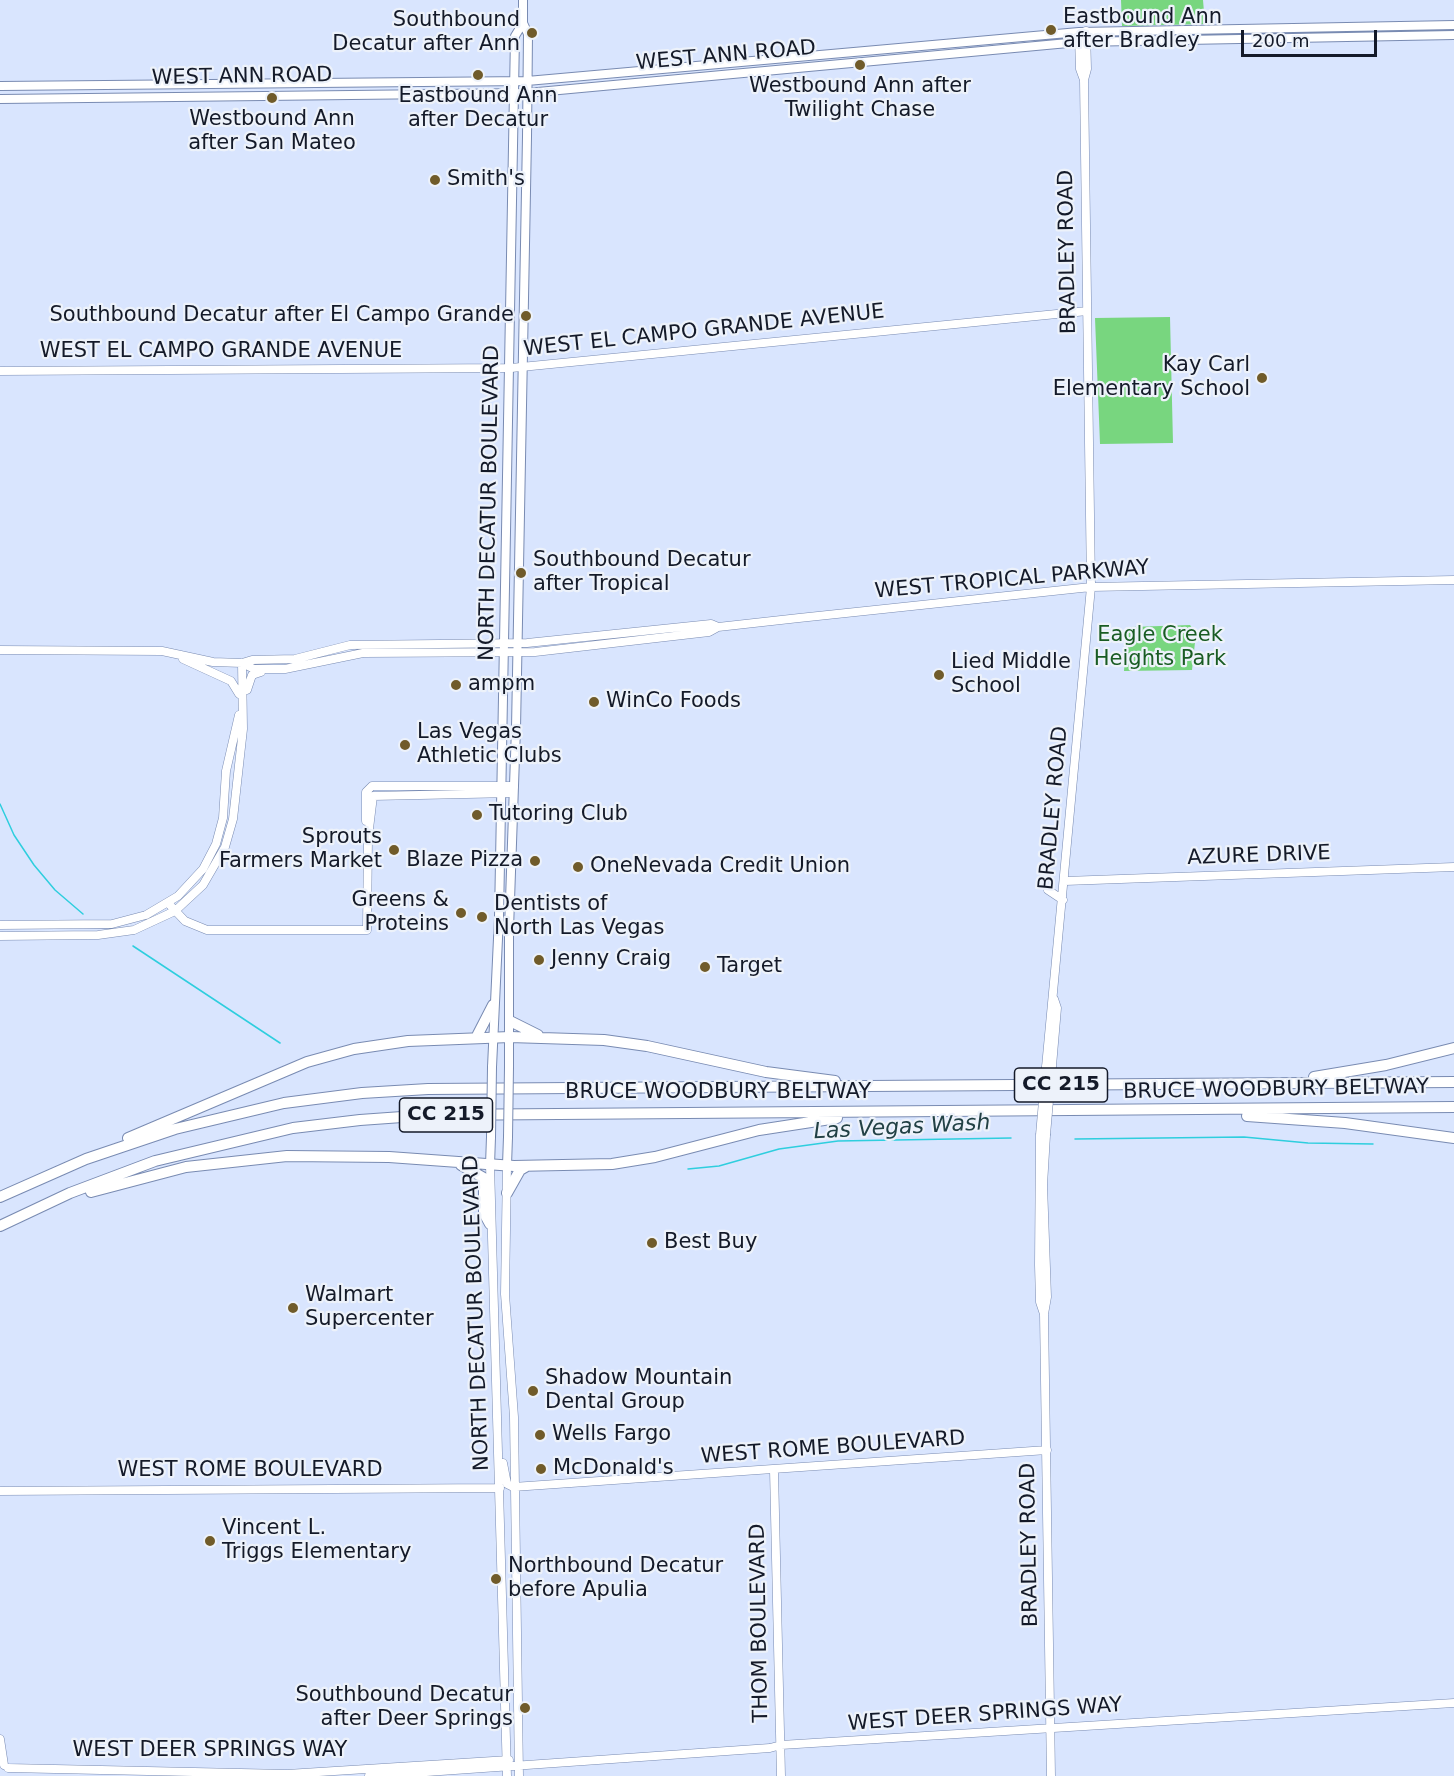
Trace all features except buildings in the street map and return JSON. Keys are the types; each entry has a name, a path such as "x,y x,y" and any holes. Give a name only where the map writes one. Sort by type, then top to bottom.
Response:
{"highway":[{"path":"477,1038 493,1005"},
{"path":"510,1021 544,1038"},
{"path":"56,1172 144,1131 319,1059 394,1042 510,1037 637,1044 766,1072 883,1086"},
{"path":"1239,1083 1358,1071 1454,1048"},
{"name":"BRUCE WOODBURY BELTWAY","path":"0,1197 56,1172 140,1140 212,1119 284,1103 362,1093 428,1089 1454,1082"},
{"name":"BRUCE WOODBURY BELTWAY","path":"0,1226 103,1180 155,1161 293,1128 430,1115 1454,1107"},
{"path":"1136,1110 1305,1119 1454,1138"},
{"path":"12,1220 137,1178 224,1161 320,1155 490,1165 575,1167 622,1163 773,1127 897,1112"},
{"path":"456,1162 483,1176 484,1212 490,1224"},
{"path":"507,1193 520,1170 527,1166"}],"main road":[{"name":"NORTH DECATUR BOULEVARD","path":"507,1165 510,1037 509,929 526,225 528,34 523,23 523,0"},
{"name":"NORTH DECATUR BOULEVARD","path":"490,1165 493,1005 499,929 500,789 511,368 515,36 523,23"},
{"name":"WEST ANN ROAD","path":"0,86 527,81 1082,32 1454,24"},
{"name":"WEST ANN ROAD","path":"0,99 352,93 527,93 1083,41 1454,35"},
{"path":"381,93 394,87 418,82"},
{"path":"352,93 376,89 382,83"},
{"path":"77,97 79,92 103,90 107,86 131,96"},
{"path":"513,181 519,184 526,207"},
{"path":"513,225 526,225"}],"street":[{"name":"BRADLEY ROAD","path":"1051,1776 1044,1314 1047,1297 1043,1135 1057,1008 1054,999 1090,587 1084,80 1087,69 1082,32"},
{"name":"WEST EL CAMPO GRANDE AVENUE","path":"0,371 511,368 1087,312"},
{"name":"WEST TROPICAL PARKWAY","path":"0,650 162,651 213,662 243,663 252,660 295,659 350,645 504,648 517,653 709,632 718,627 1090,587 1454,580"},
{"name":"WEST TROPICAL PARKWAY","path":"243,663 254,669 285,669 363,653 504,648 517,643 668,628 711,624 718,627"},
{"path":"646,639 668,628"},
{"path":"162,651 204,666 229,680 239,694"},
{"path":"0,925 112,924 146,915 168,903 203,868 216,844 223,818 226,771 239,720 240,670 243,663"},
{"path":"242,745 243,663"},
{"path":"0,936 115,933 150,925 175,911 203,885 225,847 234,810 236,775 246,731 250,677 257,672 285,669"},
{"path":"168,903 189,923 212,931 367,930 366,792 369,787 376,790 411,793 445,790"},
{"path":"376,790 514,789"},
{"name":"AZURE DRIVE","path":"1065,881 1454,867"},
{"path":"1048,890 1064,900"},
{"name":"NORTH DECATUR BOULEVARD","path":"490,1165 506,1768"},
{"name":"NORTH DECATUR BOULEVARD","path":"507,1165 505,1294 514,1417 513,1487 519,1776"},
{"path":"498,1406 512,1407"},
{"path":"498,1416 514,1417"},
{"path":"499,1447 507,1484 513,1487"},
{"name":"WEST ROME BOULEVARD","path":"513,1487 1047,1450"},
{"name":"THOM BOULEVARD","path":"774,1470 781,1776"},
{"path":"500,1488 507,1494 514,1520"},
{"name":"WEST ROME BOULEVARD","path":"0,1491 500,1488"},
{"name":"WEST DEER SPRINGS WAY","path":"369,1776 506,1768 519,1764 770,1749 781,1745 1051,1730 1454,1703"},
{"path":"0,1739 5,1768"},
{"name":"WEST DEER SPRINGS WAY","path":"5,1768 279,1774 506,1768"}],"green space":[{"path":"1121,0 1203,0 1205,24 1122,26"},
{"path":"1170,317 1173,443 1100,444 1095,318"},
{"name":"Eagle Creek Heights Park","path":"1190,625 1196,633 1192,670 1124,671 1127,631 1131,627"}],"waterway":[{"name":"Las Vegas Wash","path":"0,804 14,835 34,865 55,890 83,914"},
{"name":"Las Vegas Wash","path":"133,946 280,1043"},
{"name":"Las Vegas Wash","path":"1075,1139 1244,1137 1308,1143 1373,1144"},
{"name":"Las Vegas Wash","path":"688,1169 719,1166 779,1149 838,1141 1011,1138"}],"place":[{"name":"Eastbound Ann after Bradley","path":"1051,30"},
{"name":"Southbound Decatur after Ann","path":"532,33"},
{"name":"Westbound Ann after Twilight Chase","path":"860,65"},
{"name":"Eastbound Ann after Decatur","path":"478,75"},
{"name":"Westbound Ann after San Mateo","path":"272,98"},
{"name":"Smith's","path":"435,180"},
{"name":"Southbound Decatur after El Campo Grande","path":"526,316"},
{"name":"Kay Carl Elementary School","path":"1262,378"},
{"name":"Southbound Decatur after Tropical","path":"521,573"},
{"name":"Lied Middle School","path":"939,675"},
{"name":"ampm","path":"456,685"},
{"name":"WinCo Foods","path":"594,702"},
{"name":"Las Vegas Athletic Clubs","path":"405,745"},
{"name":"Tutoring Club","path":"477,815"},
{"name":"Sprouts Farmers Market","path":"394,850"},
{"name":"Blaze Pizza","path":"535,861"},
{"name":"OneNevada Credit Union","path":"578,867"},
{"name":"Greens & Proteins","path":"461,913"},
{"name":"Dentists of North Las Vegas","path":"482,917"},
{"name":"Jenny Craig","path":"539,960"},
{"name":"Target","path":"705,967"},
{"name":"Best Buy","path":"652,1243"},
{"name":"Walmart Supercenter","path":"293,1308"},
{"name":"Shadow Mountain Dental Group","path":"533,1391"},
{"name":"Wells Fargo","path":"540,1435"},
{"name":"McDonald's","path":"541,1469"},
{"name":"Vincent L. Triggs Elementary","path":"210,1541"},
{"name":"Northbound Decatur before Apulia","path":"496,1579"},
{"name":"Southbound Decatur after Deer Springs","path":"525,1708"}]}
